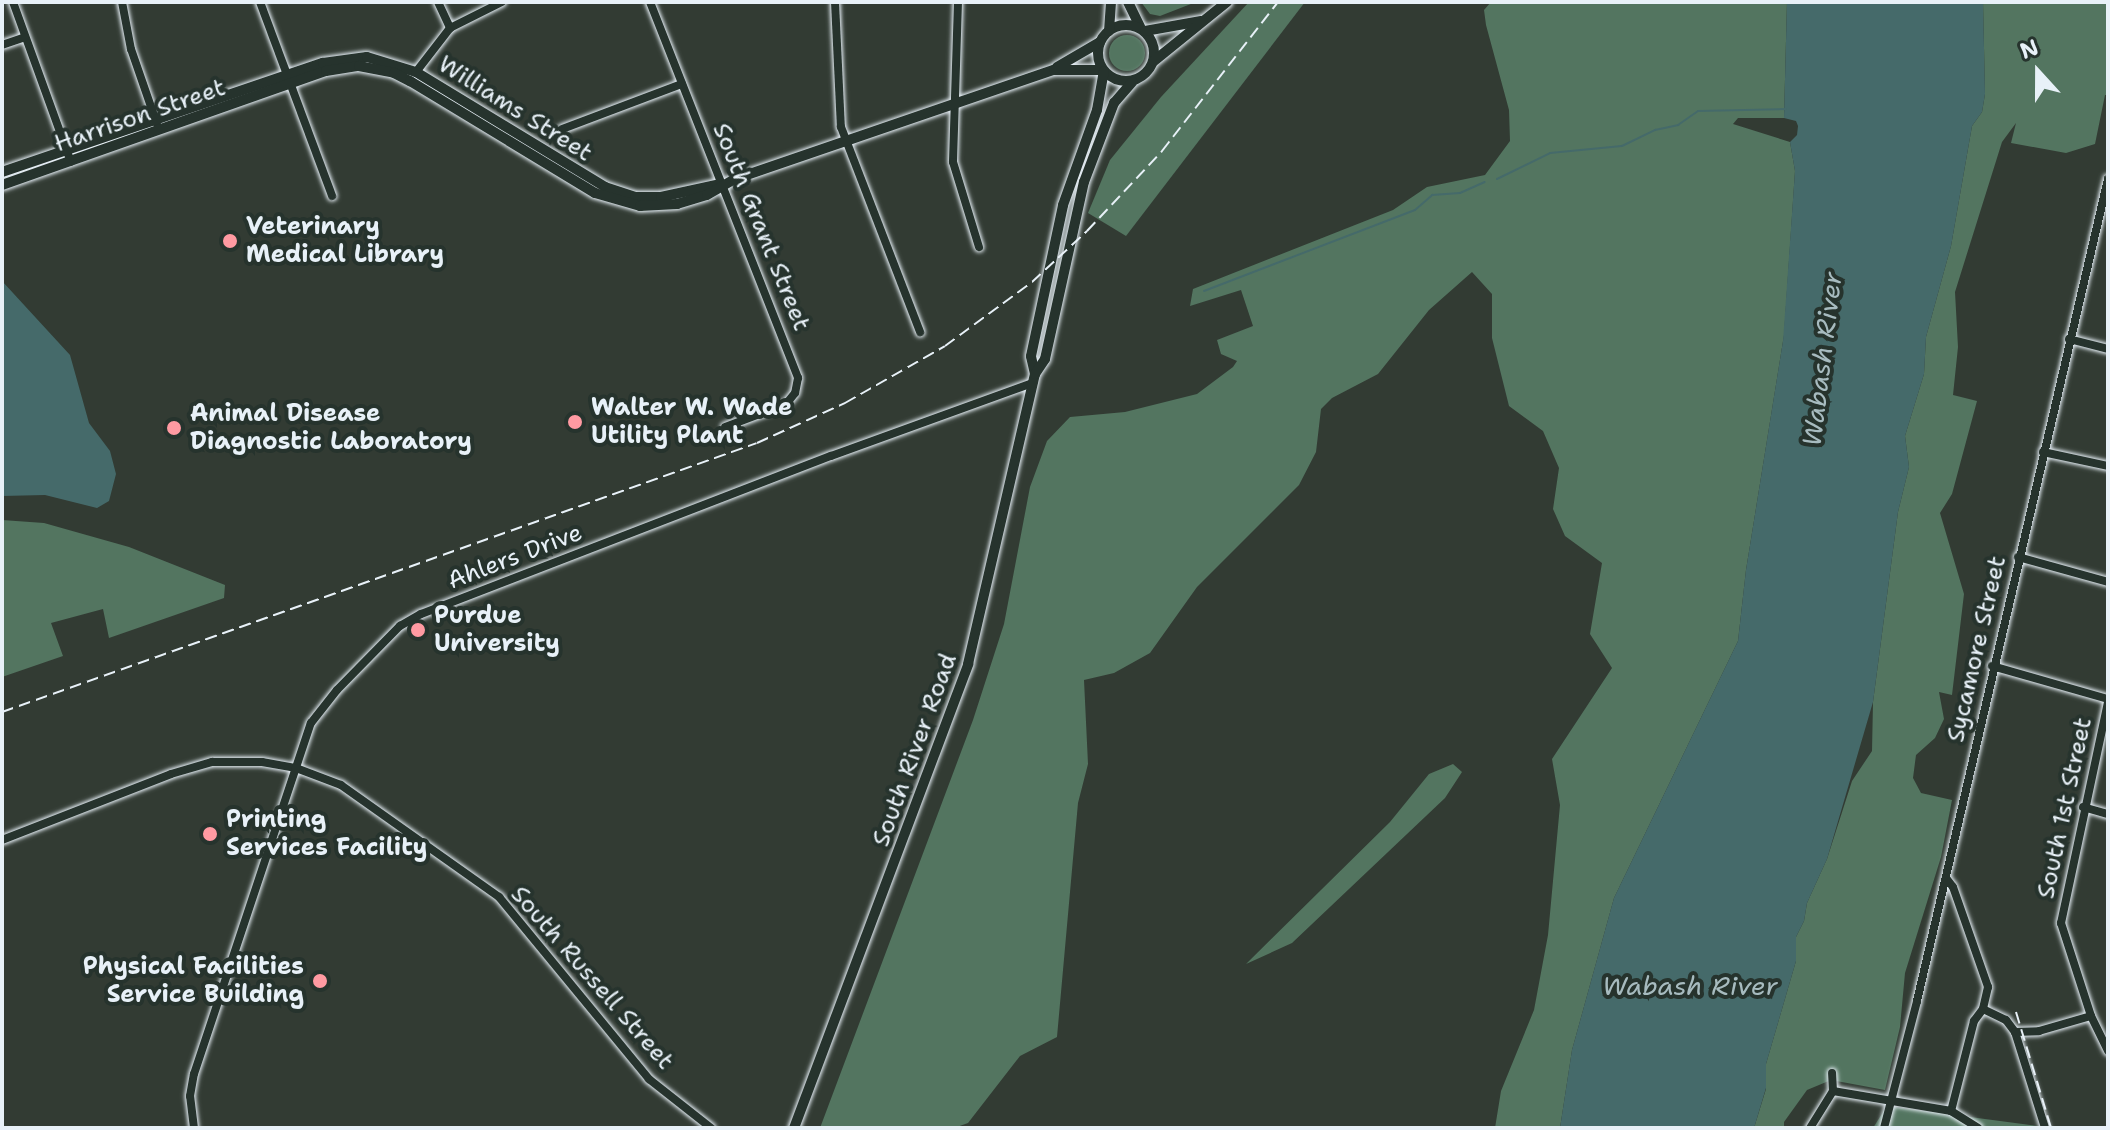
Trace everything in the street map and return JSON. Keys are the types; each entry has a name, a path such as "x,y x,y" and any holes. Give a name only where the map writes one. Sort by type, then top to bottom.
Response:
{"main road":[{"path":"1109,31 1111,2"},
{"path":"1128,2 1153,44 1154,61"},
{"path":"1201,21 1143,29 1125,25 1109,31 1100,42 1103,71 1122,82 1132,82 1146,74 1154,61 1227,2"},
{"name":"Williams Street","path":"289,80 323,63 367,57 416,72 605,187 635,197 661,197 722,184 1054,70 1100,42"},
{"name":"Williams Street","path":"289,80 343,67 374,68 394,73 595,193 624,203 677,204 707,195 722,184"},
{"name":"Williams Street","path":"1054,70 1103,71"},
{"name":"South River Road","path":"1034,378 1031,356 1063,205 1097,110 1103,71"},
{"name":"Harrison Street","path":"2,185 69,156 289,80"},
{"name":"South River Road","path":"794,1128 968,664 1034,378 1045,359 1084,182 1114,103 1132,82"},
{"name":"Harrison Street","path":"2,172 69,156"}],"street":[{"path":"13,2 69,156"},
{"path":"122,2 131,49 158,126"},
{"path":"260,2 332,196"},
{"path":"438,2 450,28"},
{"path":"416,72 450,28 502,2"},
{"name":"South Grant Street","path":"650,2 798,378 795,393 786,404 725,427"},
{"path":"835,2 841,127 920,332"},
{"path":"958,2 954,104 956,175 979,247"},
{"path":"2,45 25,37"},
{"path":"562,129 682,84"},
{"name":"Sycamore Street","path":"1884,1128 1946,878 1992,666 2108,179"},
{"path":"2097,230 2108,233"},
{"path":"2069,339 2108,349"},
{"name":"Ahlers Drive","path":"194,1128 190,1096 194,1074 311,723 321,708 400,626 421,614 1034,378"},
{"path":"2043,452 2108,466"},
{"path":"2018,557 2108,582"},
{"path":"1992,666 2108,701"},
{"name":"South 1st Street","path":"2091,1016 2061,923 2083,807 2108,701"},
{"name":"South Russell Street","path":"2,840 201,765 236,760 296,768 341,785 499,897 649,1079 711,1128"},
{"path":"2083,807 2108,814"},
{"path":"1946,878 1953,887 1988,987 1983,1009 1974,1021 1951,1111"},
{"path":"1983,1009 2006,1020 2015,1032 2045,1128"},
{"path":"2015,1032 2039,1031 2091,1016 2108,1051"},
{"path":"1810,1128 1833,1091 1832,1073"},
{"path":"1833,1091 1951,1111 1978,1128"}],"green space":[{"path":"1141,2 1196,2 1160,16 1150,14"},
{"path":"1249,2 1305,2 1126,236 1088,213 1110,160 1161,97"},
{"path":"1491,2 1787,2 1784,118 1738,118 1733,124 1790,142 1795,171 1784,335 1746,570 1738,641 1614,898 1572,1050 1560,1128 1495,1128 1501,1091 1534,1010 1548,935 1560,805 1552,759 1612,668 1590,634 1602,563 1565,536 1553,509 1559,468 1543,431 1509,406 1492,338 1492,294 1472,272 1429,310 1378,374 1332,398 1321,409 1316,452 1299,485 1197,587 1150,653 1114,673 1084,680 1088,764 1078,803 1057,1037 1020,1056 968,1123 954,1128 820,1128 973,720 1004,624 1030,487 1047,441 1070,417 1125,412 1197,394 1233,367 1237,361 1221,354 1217,340 1253,326 1241,290 1190,306 1193,289 1393,210 1427,187 1485,175 1510,141 1509,110 1486,25 1484,10"},
{"path":"1983,2 2108,2 2108,95 2105,95 2095,144 2066,153 2011,143 2016,123 2002,142 1955,292 1958,347 1953,395 1977,401 1952,494 1940,513 1964,594 1952,695 1939,692 1944,719 1935,738 1916,755 1913,778 1921,793 1952,800 1941,857 1905,973 1900,1027 1885,1090 1831,1080 1807,1090 1784,1122 1784,1128 1754,1128 1766,1089 1766,1064 1796,961 1796,937 1827,859 1852,781 1872,751 1873,702 1898,512 1909,467 1905,436 1924,374 1926,337 1951,246 1972,126 1982,112 1985,94"},
{"path":"1127,35 1140,40 1145,53 1140,66 1127,71 1114,66 1109,53 1114,40"},
{"path":"2,520 44,523 129,547 225,585 224,598 109,638 103,609 51,623 63,656 2,677"},
{"path":"1453,764 1462,772 1445,798 1292,943 1246,964 1390,822 1429,774"},
{"path":"1887,1106 2037,1126 2037,1128 1873,1128"}],"water":[{"name":"Wabash River","path":"1787,2 1983,2 1985,94 1982,112 1972,126 1951,246 1926,337 1924,374 1905,436 1909,467 1898,512 1873,702 1827,859 1796,937 1796,961 1766,1064 1766,1088 1754,1128 1560,1128 1572,1050 1614,898 1738,641 1746,570 1783,341 1795,171 1790,142 1797,135 1798,126 1796,121 1784,118"},
{"path":"2,281 70,355 89,423 110,451 116,474 109,501 97,508 45,495 2,496"}],"waterway":[{"path":"1497,179 1550,153 1622,146 1655,130 1678,125 1698,111 1786,109"},
{"path":"1204,291 1415,210 1432,195 1460,193 1485,182"}],"railway":[{"path":"2,712 757,443 845,403 945,346 1032,282 1087,231 1162,151 1278,2"},
{"path":"2016,1012 2051,1128"}],"place":[{"name":"Veterinary Medical Library","path":"230,241"},
{"name":"Walter W. Wade Utility Plant","path":"575,422"},
{"name":"Animal Disease Diagnostic Laboratory","path":"174,428"},
{"name":"Purdue University","path":"418,630"},
{"name":"Printing Services Facility","path":"210,834"},
{"name":"Physical Facilities Service Building","path":"320,981"}]}
